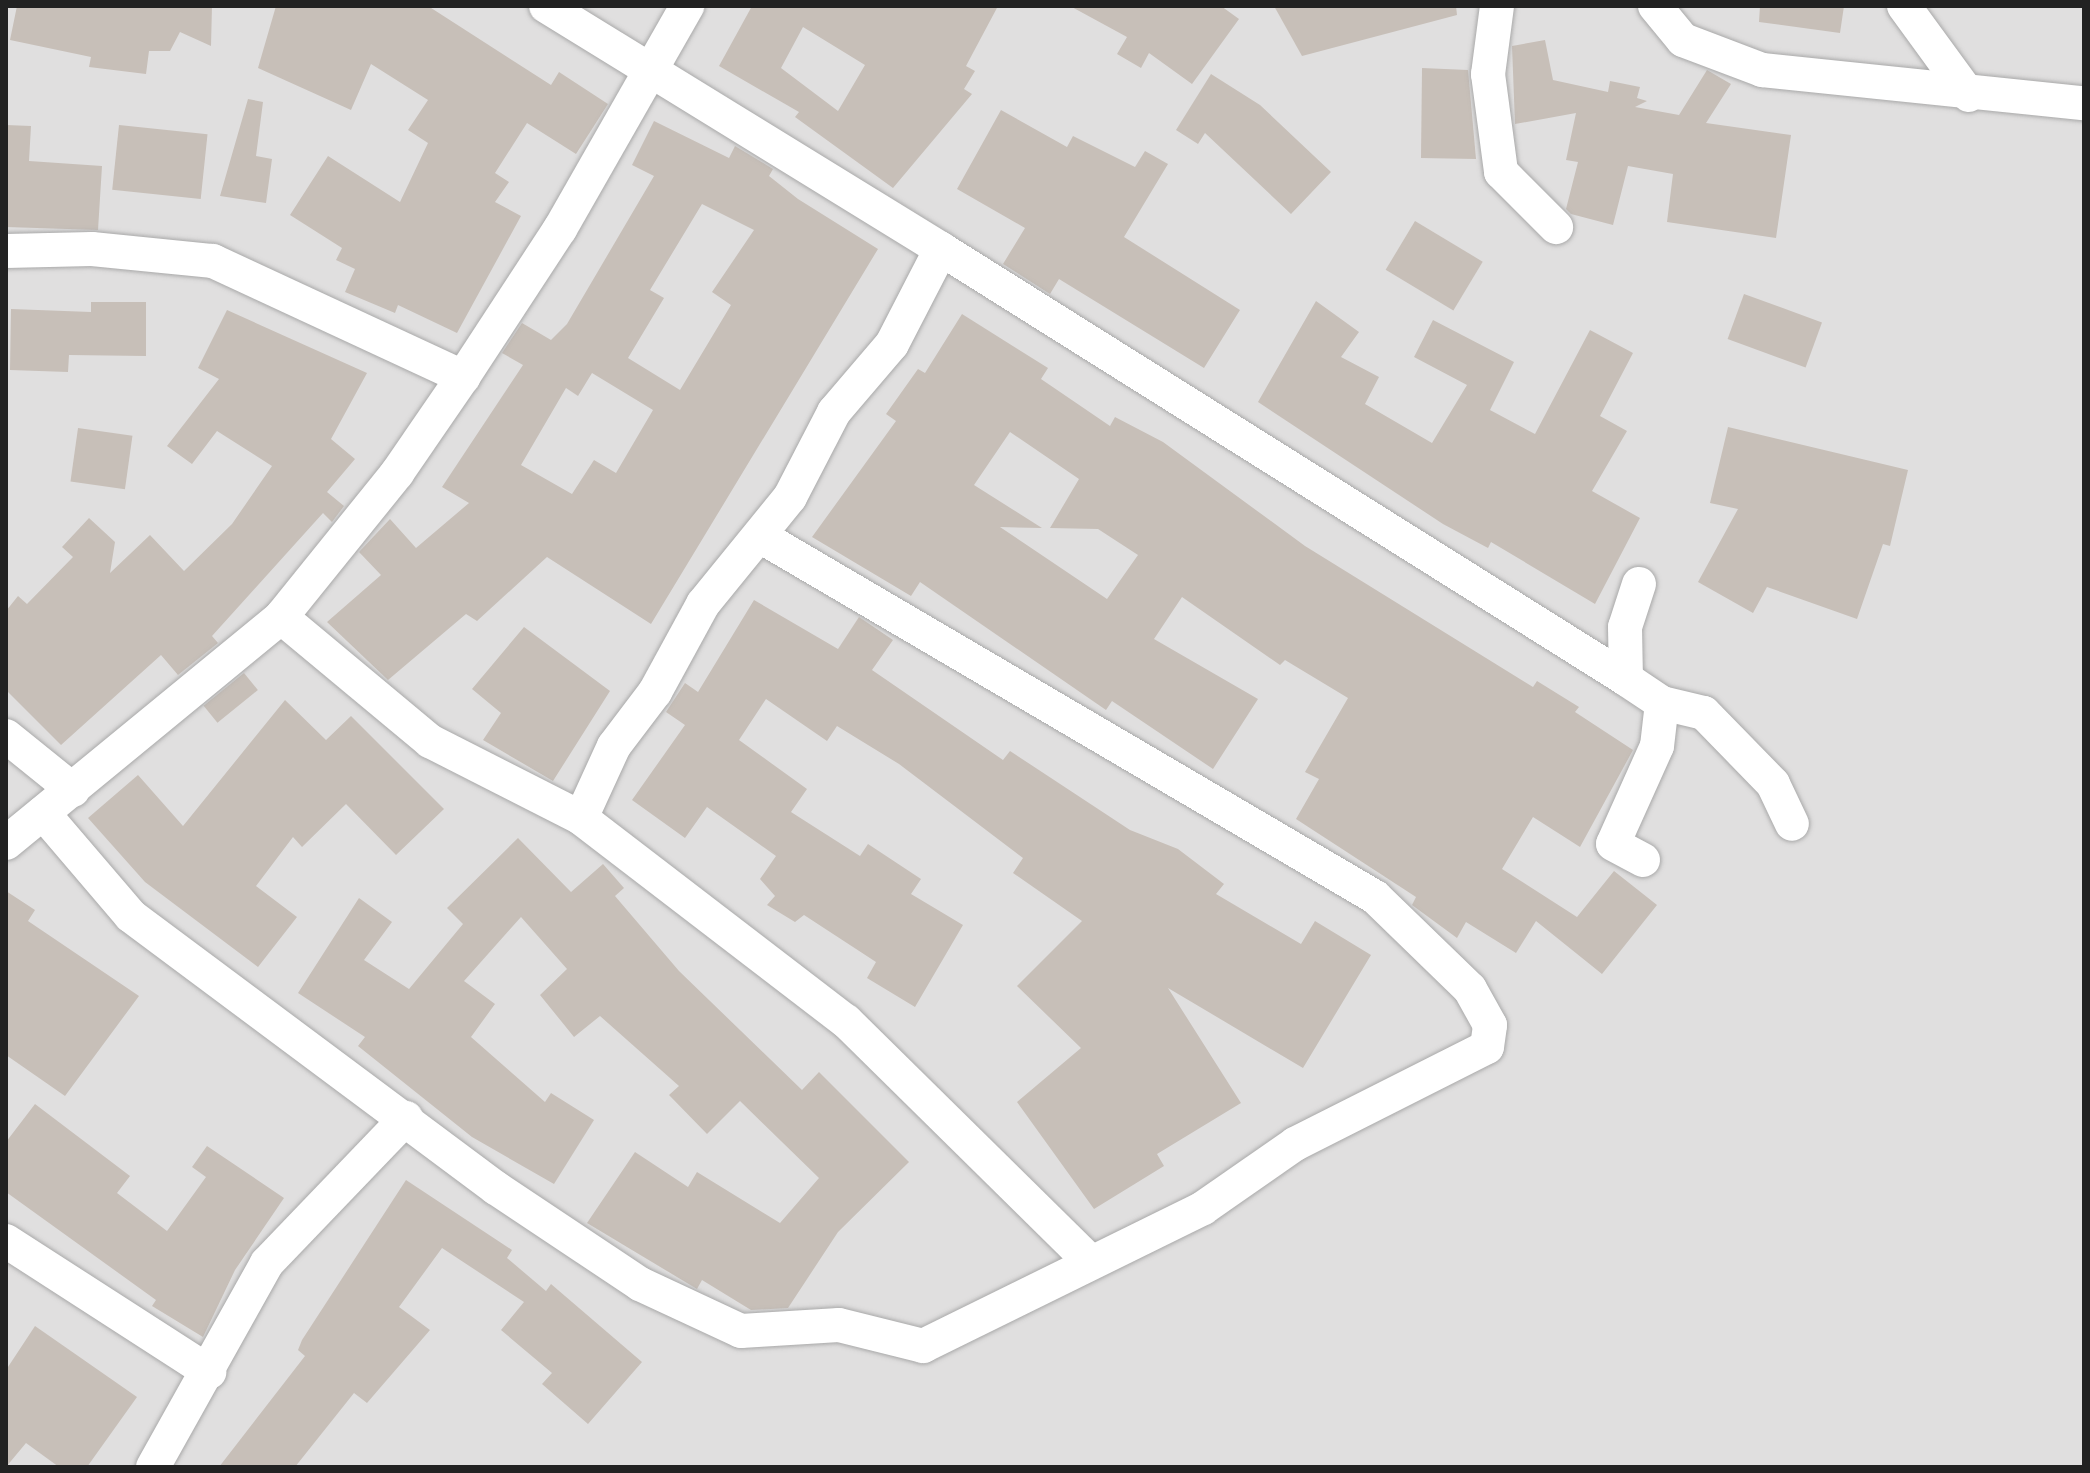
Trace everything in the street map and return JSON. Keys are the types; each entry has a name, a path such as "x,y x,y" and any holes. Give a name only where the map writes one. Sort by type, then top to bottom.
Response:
{"street":[{"path":"546,6 941,249 1662,703 1704,713 1773,784 1792,824"},
{"path":"6,843 281,617 397,473 463,377 560,229 647,66 687,6"},
{"path":"1497,6 1488,74 1501,172 1556,227"},
{"path":"1655,6 1683,40 1762,70 1969,95 2084,103"},
{"path":"1904,6 1969,95"},
{"path":"6,251 92,249 213,261 463,377"},
{"path":"581,818 614,746 655,692 703,604 790,497 834,412 892,344 941,249"},
{"path":"43,813 131,916 563,1237 741,1331 839,1325 923,1346 983,1322 1087,1259 1203,1208 1295,1144 1487,1047 1490,1025 1470,989 1375,897 760,536"},
{"path":"1626,679 1625,627 1639,584"},
{"path":"281,617 430,741 581,818 846,1021 1087,1259"},
{"path":"1643,860 1613,844 1657,746 1662,703"},
{"path":"6,736 73,790"},
{"path":"153,1467 209,1372 267,1263 406,1118"},
{"path":"6,1241 209,1372"}],"shaded area":[{"path":"6,6 2084,6 2084,1467 6,1467"}],"building":[{"path":"17,6 212,6 211,46 180,32 170,51 149,51 146,74 89,67 91,57 10,40"},
{"path":"276,6 428,6 551,85 559,72 608,104 576,154 527,123 495,173 509,182 495,202 521,216 457,333 398,305 395,313 345,292 355,269 336,260 342,248 290,215 328,156 400,202 428,143 408,130 428,100 371,64 351,110 258,68"},
{"path":"752,6 998,6 966,66 975,71 964,89 972,94 893,188 795,117 799,112 719,66","holes":["803,27 865,65 838,111 781,68"]},
{"path":"1070,6 1221,6 1239,19 1192,84 1149,53 1141,68 1117,54 1127,37"},
{"path":"1274,6 1456,6 1457,15 1302,56"},
{"path":"1760,6 1844,6 1840,33 1759,22"},
{"path":"1545,40 1553,80 1608,92 1610,81 1640,87 1637,98 1647,101 1635,107 1679,115 1707,70 1731,84 1706,123 1791,135 1776,238 1667,222 1673,174 1628,166 1613,225 1571,214 1566,209 1578,162 1566,160 1576,113 1515,124 1512,46"},
{"path":"1422,68 1468,70 1476,159 1421,158"},
{"path":"1211,74 1260,105 1331,172 1291,214 1205,133 1198,144 1176,130"},
{"path":"248,99 263,102 256,156 272,159 266,203 220,196"},
{"path":"1001,110 1067,147 1073,136 1135,167 1145,151 1168,164 1124,237 1240,310 1204,368 1059,279 1050,294 1003,264 1025,228 957,189"},
{"path":"654,121 729,158 735,146 773,169 769,176 798,199 878,249 651,624 547,557 477,621 466,614 388,680 327,622 381,575 359,552 390,519 416,548 469,503 442,487 523,365 502,353 522,323 551,340 567,324 654,176 632,165","holes":["702,204 754,230 712,292 731,305 680,390 628,358 664,298 650,290","592,373 653,410 616,473 594,460 572,494 521,465 566,388 578,396"]},
{"path":"6,125 31,126 29,161 102,166 98,230 6,227"},
{"path":"119,125 208,134 201,199 112,190"},
{"path":"1415,221 1483,262 1453,311 1386,270"},
{"path":"1744,294 1822,322 1806,367 1728,339"},
{"path":"1316,301 1359,332 1341,357 1379,377 1365,404 1432,443 1467,385 1414,357 1433,320 1514,362 1490,410 1535,434 1590,330 1633,353 1600,416 1627,431 1592,491 1640,518 1595,604 1491,542 1488,548 1443,524 1258,402"},
{"path":"91,302 146,302 146,356 69,355 68,372 10,370 11,309 91,312"},
{"path":"227,310 367,373 331,439 355,459 327,492 344,506 332,522 323,513 212,636 218,643 178,675 161,655 61,745 6,690 6,611 18,596 27,604 73,557 62,547 89,518 115,542 110,573 150,535 184,571 232,524 272,466 217,431 192,464 167,446 219,379 198,368"},
{"path":"962,314 1048,368 1041,379 1110,426 1115,417 1163,442 1305,546 1533,687 1537,681 1579,707 1575,712 1633,750 1580,847 1533,817 1502,869 1577,917 1614,871 1657,905 1602,974 1536,921 1516,953 1466,922 1457,938 1412,905 1416,897 1296,819 1319,779 1305,772 1348,698 1285,660 1280,665 1182,597 1154,639 1258,699 1213,769 1112,701 1106,710 920,582 911,596 812,537 896,421 886,414 918,369 925,373","holes":["1010,432 1079,479 1050,528 1098,529 1138,555 1107,599 1000,527 1042,528 974,485"]},
{"path":"1728,427 1908,470 1890,546 1883,544 1857,619 1767,587 1753,613 1698,582 1738,509 1710,503"},
{"path":"78,428 132,436 125,489 70,481"},
{"path":"754,600 838,649 859,617 893,640 872,670 1003,760 1010,751 1130,830 1178,849 1224,884 1216,894 1301,944 1315,921 1371,955 1303,1068 1168,988 1241,1103 1157,1154 1164,1166 1094,1209 1017,1102 1081,1048 1017,986 1082,921 1013,873 1023,858 899,764 837,726 827,741 766,699 739,740 807,789 791,812 860,856 868,844 921,879 911,894 963,925 915,1007 867,978 876,962 804,915 795,922 767,905 775,896 760,879 776,856 707,807 685,838 632,800 685,725 666,712 685,683 698,692"},
{"path":"524,627 610,691 553,781 483,740 501,713 472,689"},
{"path":"244,673 258,690 217,723 204,706"},
{"path":"285,700 326,740 351,716 444,809 396,855 346,804 302,847 293,837 256,886 297,917 258,967 145,882 88,818 138,775 183,826"},
{"path":"518,838 571,892 603,864 624,888 615,896 679,971 802,1090 819,1072 909,1162 838,1232 788,1308 751,1310 702,1280 697,1289 587,1223 635,1152 688,1187 697,1172 780,1223 819,1178 740,1101 707,1134 669,1095 679,1086 600,1016 574,1037 540,995 567,969 521,917 464,981 495,1004 471,1037 545,1102 551,1093 594,1120 554,1184 472,1137 358,1046 365,1037 298,993 359,898 392,922 364,960 409,989 463,924 447,908"},
{"path":"6,891 35,910 28,921 139,996 65,1096 6,1055"},
{"path":"35,1104 130,1176 117,1193 167,1231 206,1177 192,1167 207,1146 284,1198 235,1270 203,1337 152,1306 156,1300 6,1192 6,1142"},
{"path":"406,1180 512,1250 507,1258 546,1291 551,1284 642,1362 588,1424 542,1384 552,1373 501,1330 524,1302 442,1248 399,1307 430,1330 367,1403 354,1393 295,1467 219,1467 305,1356 298,1350 302,1340"},
{"path":"35,1326 137,1397 87,1467 59,1467 26,1443 6,1467 6,1370"}]}
